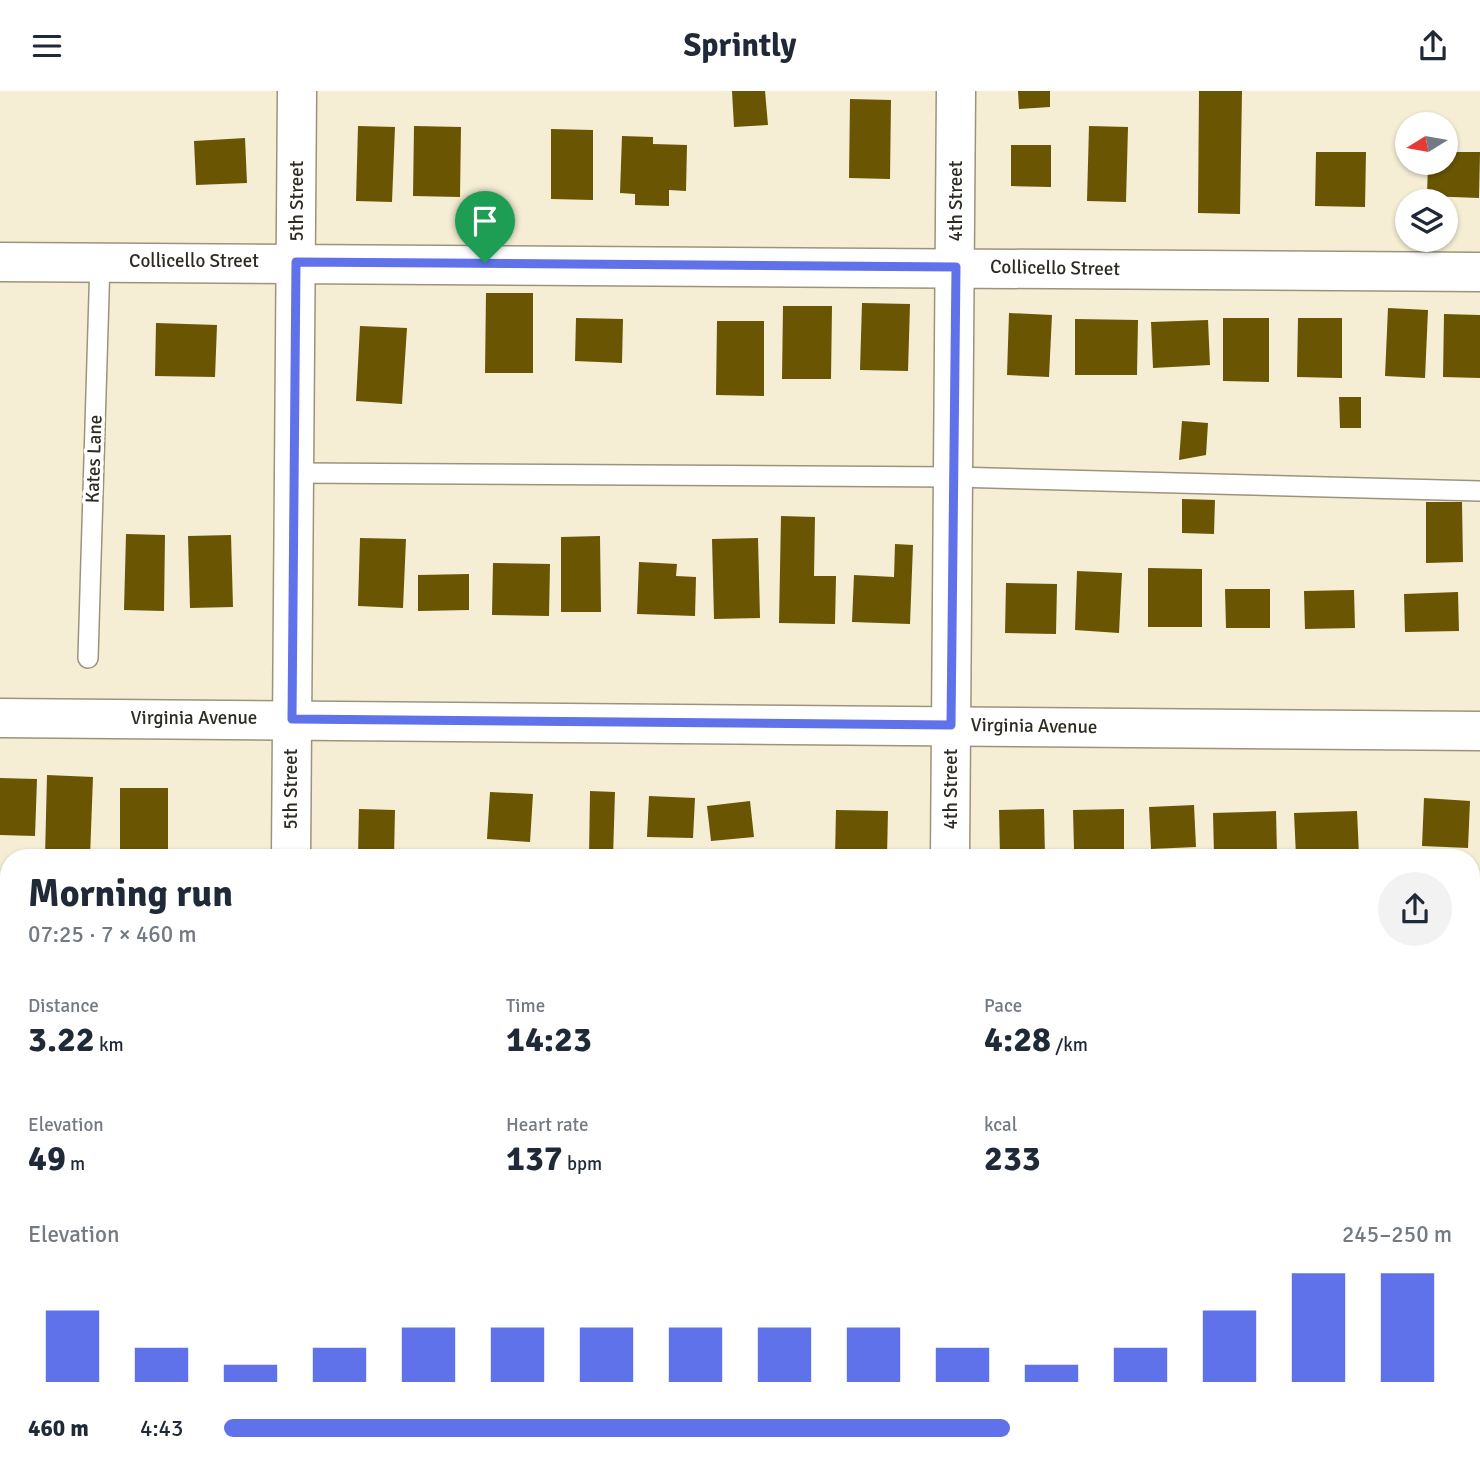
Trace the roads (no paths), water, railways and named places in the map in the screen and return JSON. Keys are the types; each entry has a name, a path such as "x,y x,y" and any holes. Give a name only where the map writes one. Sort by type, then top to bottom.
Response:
{"street":[{"name":"5th Street","path":"291,849 297,91"},
{"name":"4th Street","path":"950,849 956,91"},
{"name":"Collicello Street","path":"0,262 1480,272"},
{"name":"Virginia Avenue","path":"0,717 1480,731"}],"lane":[{"name":"Kates Lane","path":"88,658 100,261"},
{"path":"294,473 954,477 1480,491"}]}
